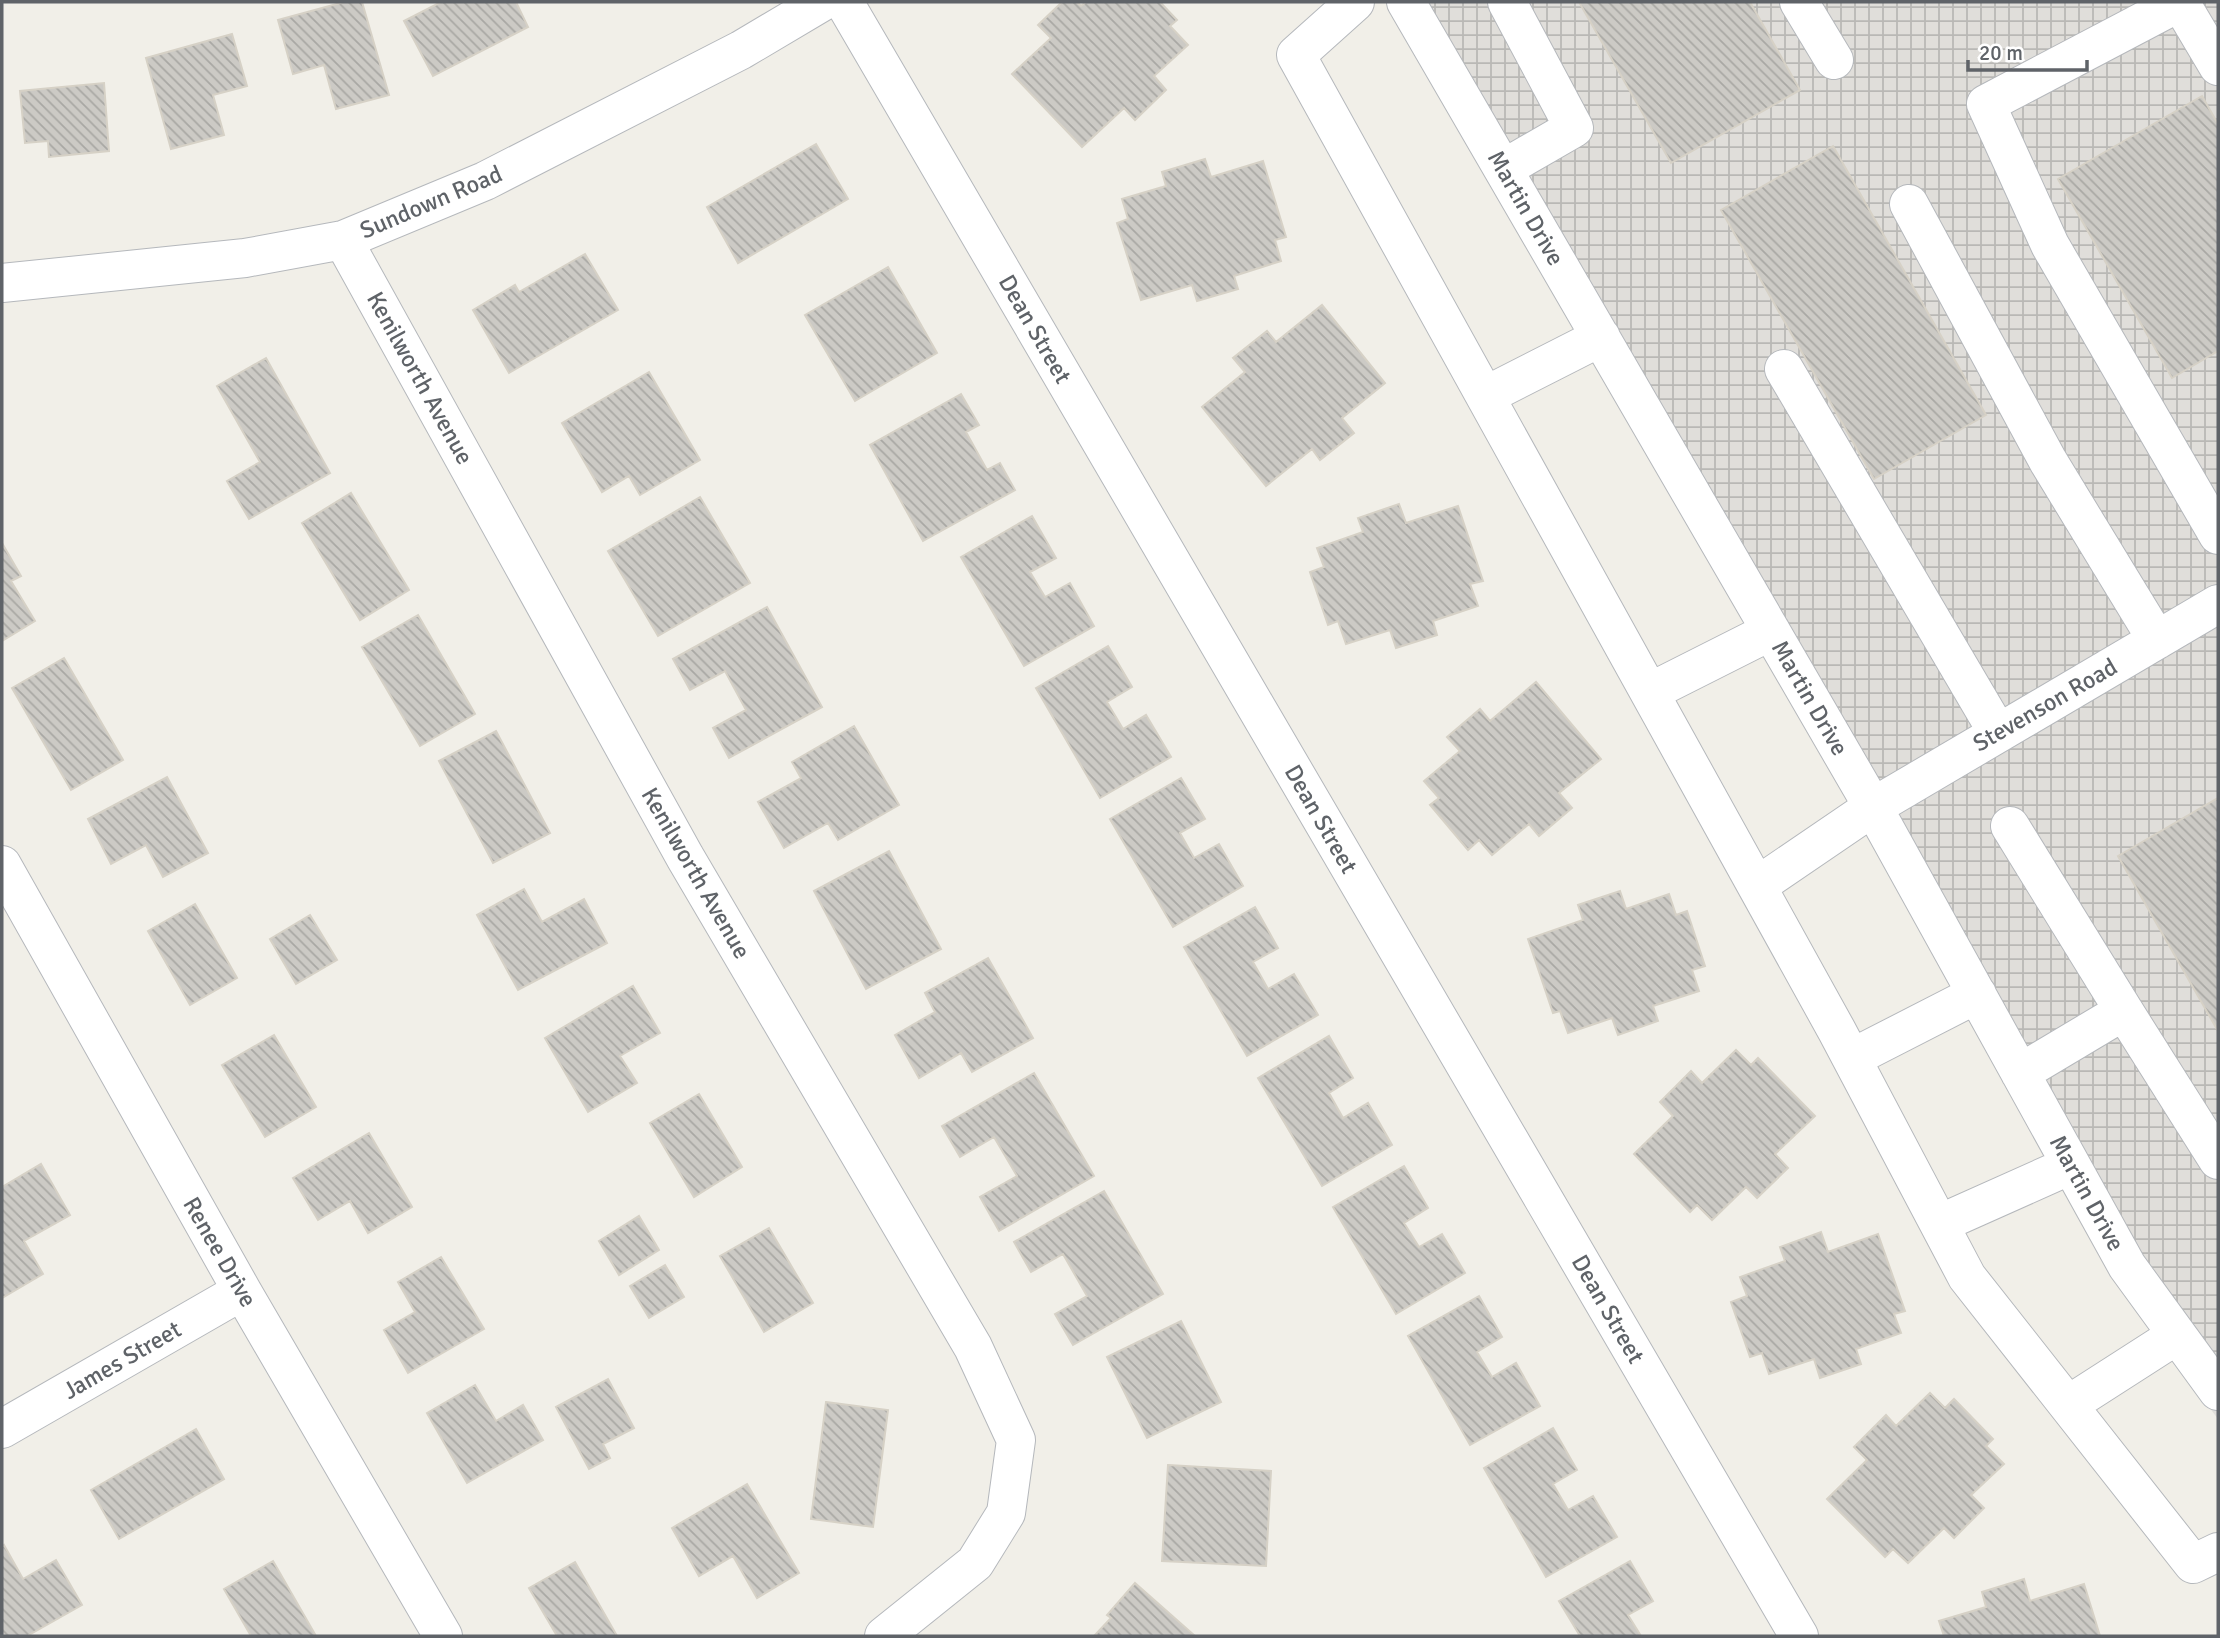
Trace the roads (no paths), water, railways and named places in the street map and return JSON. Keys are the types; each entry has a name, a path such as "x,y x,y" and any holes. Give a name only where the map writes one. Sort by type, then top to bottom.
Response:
{"street":[{"name":"Sundown Road","path":"2,283 245,258 343,240 485,181 741,50 822,2"},
{"name":"Dean Street","path":"844,2 1799,1636"},
{"path":"1355,2 1296,55 1852,1058 1967,1277 2193,1564 2218,1552"},
{"name":"Martin Drive","path":"1406,2 1873,807 2127,1266 2218,1391"},
{"path":"1503,169 1574,128 1507,2"},
{"path":"1800,2 1835,60"},
{"path":"2218,66 2180,2 1986,104 2050,245 2218,535"},
{"path":"1909,204 2048,461 2157,640"},
{"name":"Kenilworth Avenue","path":"343,240 685,857 973,1347 1016,1440 1006,1513 975,1563 884,1636"},
{"path":"1485,396 1601,337"},
{"path":"1784,369 1998,733"},
{"name":"Stevenson Road","path":"1757,887 1873,807 2218,604"},
{"path":"1650,692 1771,631"},
{"path":"2010,826 2218,1160"},
{"name":"Renee Drive","path":"2,865 242,1291 443,1636"},
{"path":"1852,1058 1977,994"},
{"path":"2020,1073 2124,1011"},
{"path":"1939,1224 2071,1165"},
{"name":"James Street","path":"2,1429 242,1291"},
{"path":"2068,1405 2178,1335"}]}
